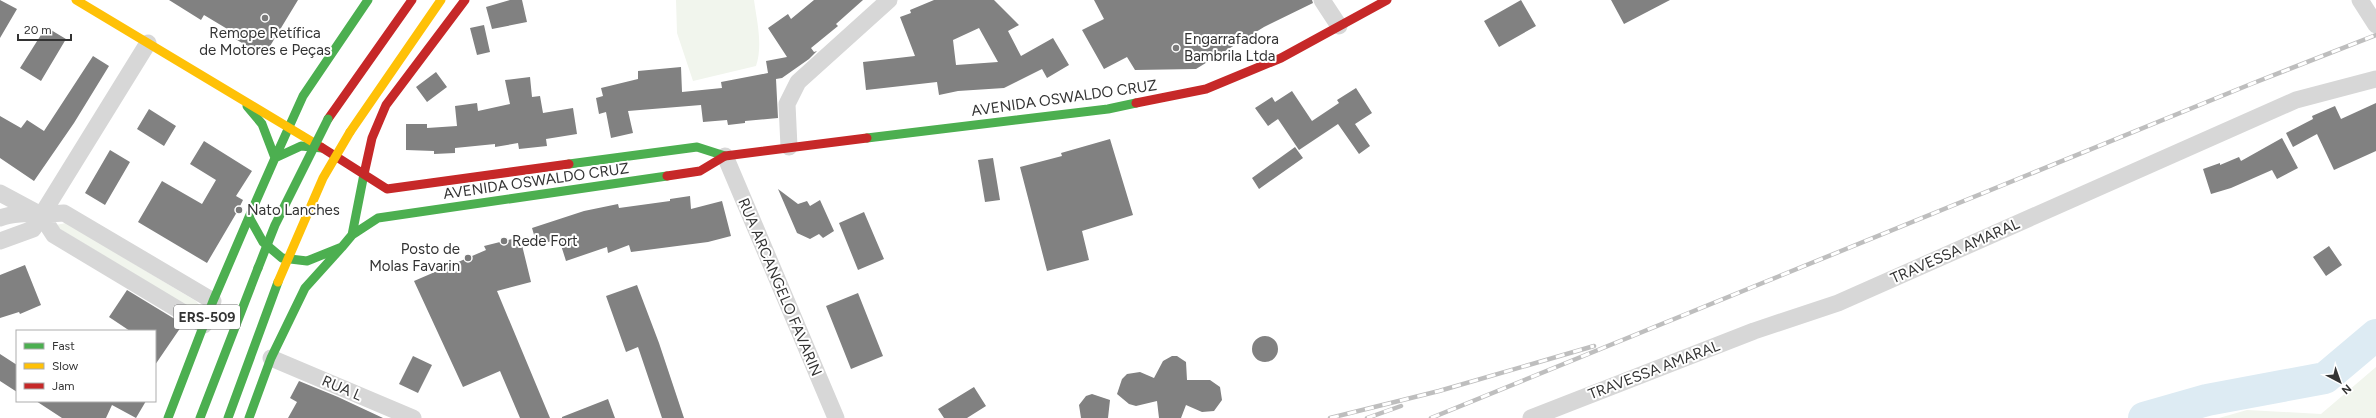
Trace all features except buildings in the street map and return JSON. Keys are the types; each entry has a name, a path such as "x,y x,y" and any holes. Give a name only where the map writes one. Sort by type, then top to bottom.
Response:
{"main road":[{"path":"76,0 289,127 364,174"},
{"name":"ERS-509","path":"168,418 213,301 303,96 368,0"},
{"name":"ERS-509","path":"200,418 274,225 328,119 412,0"},
{"name":"ERS-509","path":"228,418 278,282 323,178 350,132 441,0"},
{"path":"249,418 271,358 305,288 352,235 372,138 386,105 465,0"},
{"name":"AVENIDA OSWALDO CRUZ","path":"352,235 378,218 700,171 724,156 1108,109 1206,89 1281,58 1387,0"},
{"path":"242,99 262,124 275,158 301,146 322,148"},
{"name":"AVENIDA OSWALDO CRUZ","path":"364,174 387,189 575,170 697,147 724,156"},
{"path":"575,170 579,188"},
{"path":"249,217 263,242 282,258 307,261 342,247"}],"street":[{"path":"789,147 787,104 798,82 889,0"},
{"path":"1322,0 1339,26"},
{"path":"2360,0 2376,25"},
{"path":"0,241 33,229 148,43"},
{"name":"TRAVESSA AMARAL","path":"1531,418 1754,331 1838,303 2296,100 2376,79"},
{"name":"RUA ARCANGELO FAVARIN","path":"724,156 836,418"},
{"path":"0,193 41,215 54,235 204,325"},
{"path":"0,218 12,213 41,215 64,213 213,301"},
{"name":"RUA L","path":"271,358 413,418"}],"shaded area":[{"path":"676,0 754,0 759,42 756,66 693,81 677,33"},
{"path":"66,223 196,301 202,308 193,310 60,229 56,225"},
{"path":"2376,367 2376,418 2219,418 2247,410 2321,414"}],"waterway":[{"path":"2144,418 2207,400 2325,378 2376,335"}],"railway":[{"path":"1431,418 2251,84 2376,35"},
{"path":"1330,418 1439,391 1594,346"},
{"path":"1367,418 1401,406"}],"traffic: fast":[{"path":"275,158 303,96 368,0"},
{"path":"867,138 1108,109 1136,103"},
{"path":"247,106 262,124 275,158"},
{"path":"258,268 275,225 328,119"},
{"path":"275,158 301,146 322,148"},
{"path":"569,164 697,147 725,156"},
{"path":"275,158 249,217 263,242 282,258 307,261 342,247 352,235 364,174"},
{"path":"352,235 378,218 667,176"},
{"path":"168,418 213,301 249,217"},
{"path":"249,418 271,358 305,288 342,247"},
{"path":"200,418 258,268"},
{"path":"228,418 278,282"}],"traffic: slow":[{"path":"76,0 321,147"},
{"path":"350,132 441,0"},
{"path":"278,282 323,178 350,132"}],"traffic: jam":[{"path":"328,119 412,0"},
{"path":"364,174 372,138 386,105 465,0"},
{"path":"1136,103 1206,89 1281,58 1387,0"},
{"path":"667,176 700,171 725,156 867,138"},
{"path":"321,147 387,189 569,164"}],"place":[{"name":"Remope Retífica de Motores e Peças","path":"265,18"},
{"name":"Engarrafadora Bambrila Ltda","path":"1176,48"},
{"name":"Nato Lanches","path":"239,210"},
{"name":"Rede Fort","path":"504,241"},
{"name":"Posto de Molas Favarin","path":"468,258"}]}
